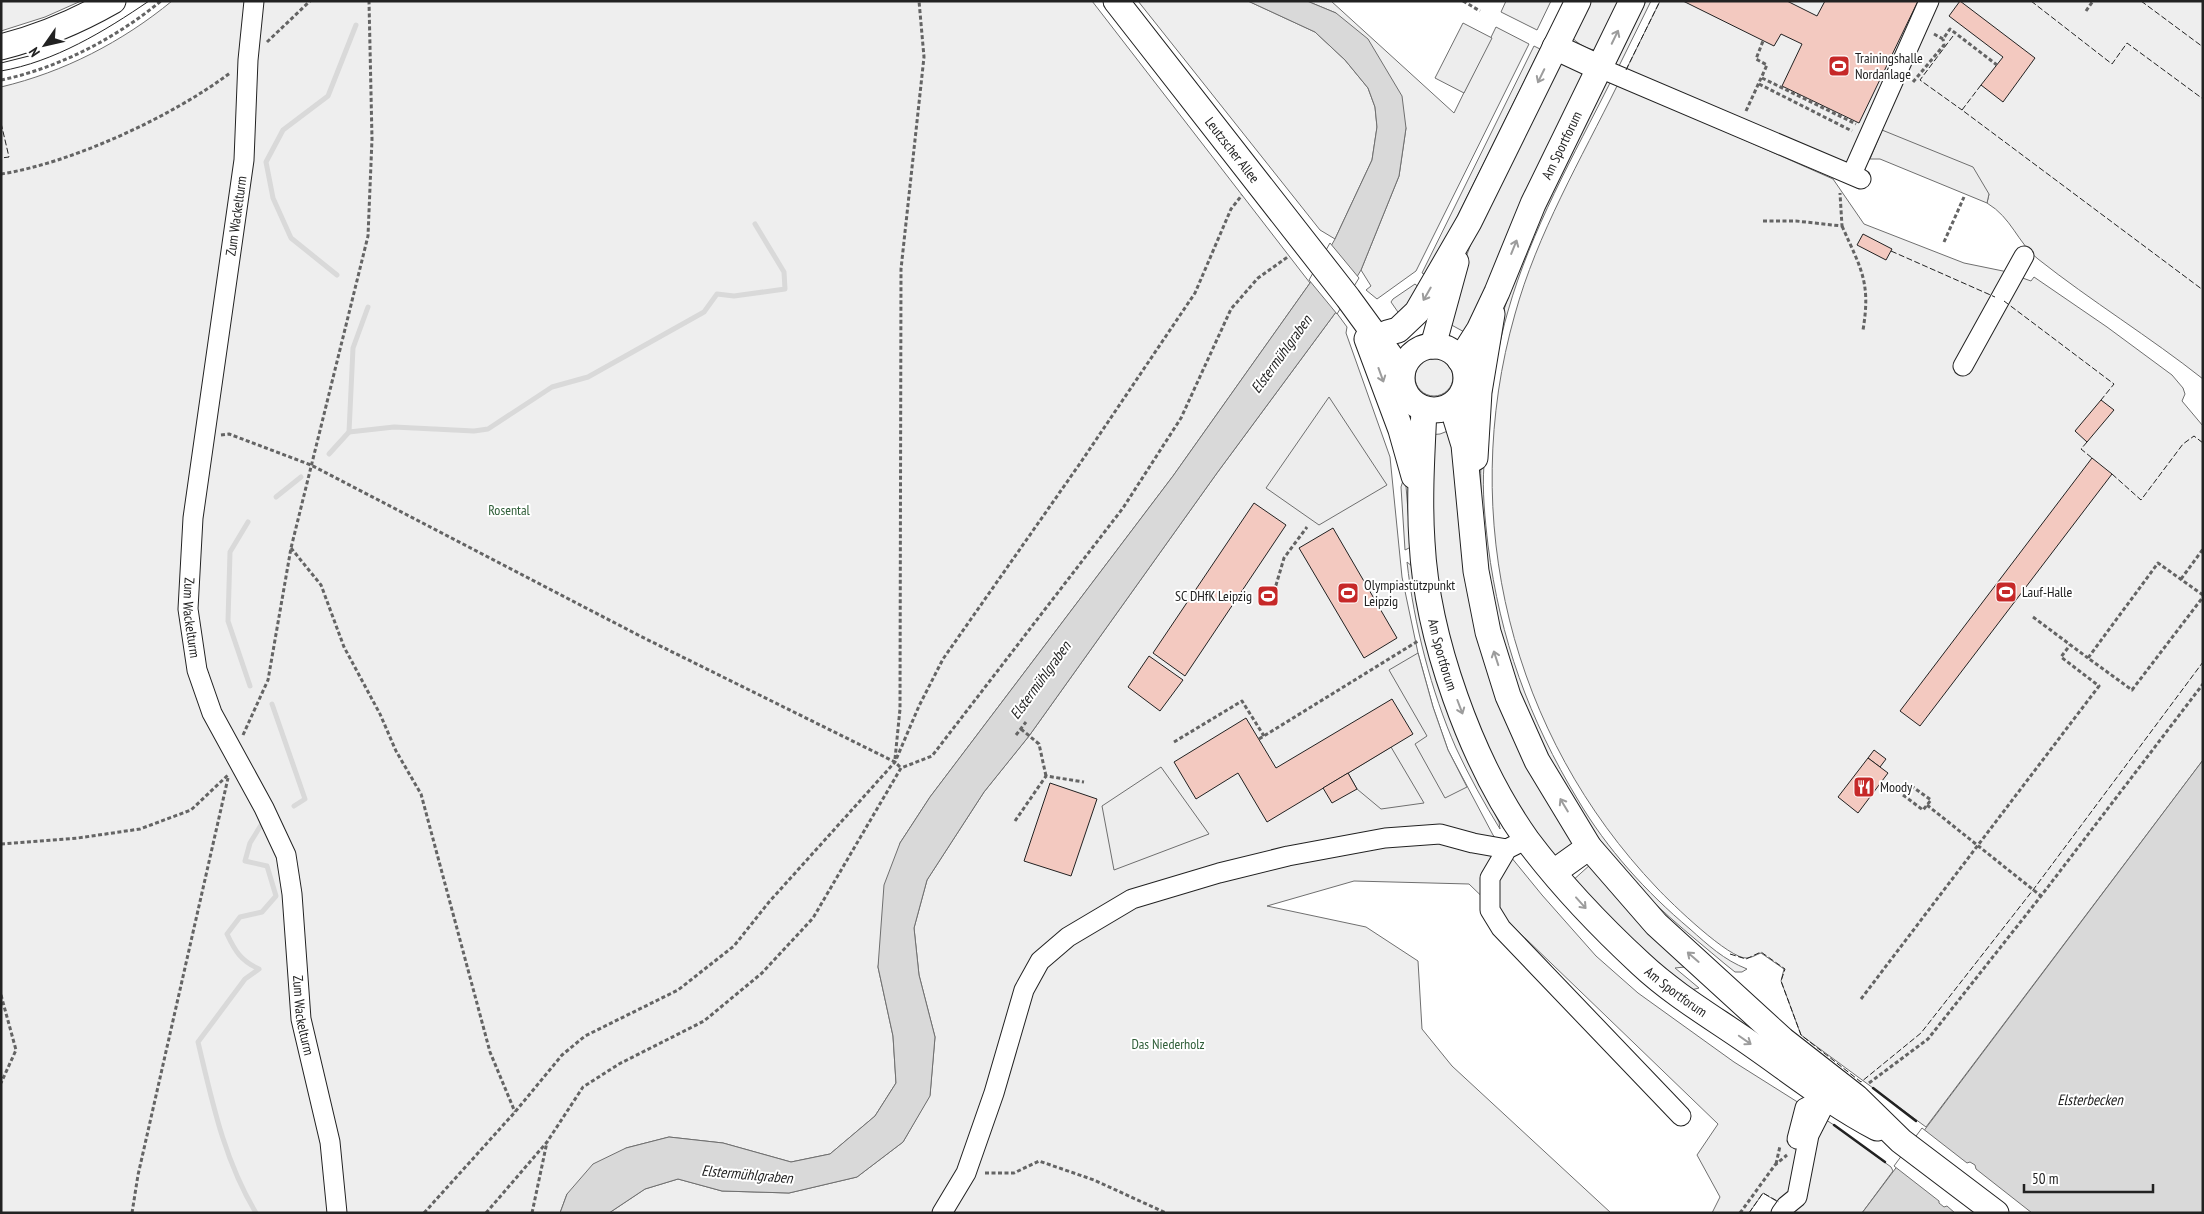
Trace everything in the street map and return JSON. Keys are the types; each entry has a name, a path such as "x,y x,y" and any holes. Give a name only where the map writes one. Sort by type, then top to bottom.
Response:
{"main road":[{"path":"1,47 50,31 88,15 113,1"},
{"name":"Leutzscher Allee","path":"1116,1 1348,298 1416,357"},
{"path":"1388,333 1398,330 1417,312 1469,222 1578,1"},
{"name":"Am Sportforum","path":"1460,360 1479,330 1497,292 1523,226 1632,1"},
{"path":"1555,47 1600,68"},
{"path":"1416,357 1448,349 1460,360 1465,369 1466,384 1460,398 1452,406 1443,410 1424,409 1408,399 1404,391 1416,357 1469,222"},
{"name":"Am Sportforum","path":"1472,509 1479,392 1497,292"},
{"name":"Leutzscher Allee","path":"1348,298 1416,357"},
{"name":"Leutzscher Allee","path":"1348,298 1367,338 1410,458 1422,541"},
{"name":"Am Sportforum","path":"1452,406 1464,445 1472,509 1476,571 1488,632 1508,696 1537,761 1589,847 1656,924 1724,984 1730,1012"},
{"name":"Am Sportforum","path":"1424,409 1422,541 1425,574 1436,630 1444,662 1471,736 1494,784 1517,844 1554,872 1602,926 1642,965 1783,1040 1901,1141 1996,1213"},
{"path":"1554,872 1589,847"}],"lane":[{"name":"Zum Wackelturm","path":"254,1 248,60 244,160 193,518 188,609 197,670 232,767 264,808 286,855 292,894 301,1019 330,1142 337,1213"},
{"path":"1600,68 1857,177 1868,139 1929,1"},
{"path":"1963,366 2024,256"},
{"path":"942,1213 966,1173 994,1093 1024,990 1040,961 1068,937 1132,899 1219,873 1288,856 1385,838 1440,834 1473,843 1517,844"},
{"path":"1517,844 1490,878 1490,910 1501,928 1681,1116"},
{"path":"1784,1209 1805,1108 1845,1095"}],"path":[{"path":"1,80 25,75 72,56 120,31 161,1"},
{"path":"1,174 24,170 88,150 153,119 211,88 248,60 310,1"},
{"path":"132,1213 138,1175 232,767 246,726 268,680 291,548 368,236 372,139 369,1"},
{"path":"895,762 900,709 901,269 924,57 919,1"},
{"path":"1463,1 1480,11"},
{"path":"2086,12 2094,1"},
{"path":"1918,26 1943,39"},
{"path":"1912,83 1944,45 1943,39 1950,29 1997,65"},
{"path":"1738,128 1768,65 1756,59 1763,41"},
{"path":"1762,78 1861,126 1882,108"},
{"path":"1759,84 1868,139"},
{"path":"424,1213 515,1112 562,1054 585,1036 678,990 734,946 769,902 895,762 919,706 943,659 1081,462 1195,293 1231,209 1255,178"},
{"path":"1840,193 1842,226 1864,275 1868,302 1863,330"},
{"path":"1944,242 1964,197"},
{"path":"1763,221 1796,221 1842,226"},
{"path":"486,1213 547,1142 583,1088 619,1064 704,1021 762,973 813,918 902,768 932,756 1123,508 1181,418 1231,308 1258,278 1312,252"},
{"path":"204,436 229,434 311,465 640,636 895,762 902,768"},
{"path":"1274,592 1284,558 1307,527"},
{"path":"291,548 321,585 344,647 380,714 396,751 421,794 490,1052 515,1112"},
{"path":"2181,579 2203,549"},
{"path":"2033,616 2070,645 2132,690 2203,596 2158,562 2088,658"},
{"path":"1259,739 1436,630"},
{"path":"1861,999 2099,686 2061,657 2070,645"},
{"path":"1845,1095 1928,1039 2041,896 2203,684"},
{"path":"1174,742 1242,701 1264,736"},
{"path":"1016,735 1026,722"},
{"path":"1015,821 1046,776 1039,744 1021,729"},
{"path":"1,844 78,838 140,829 191,810 232,767"},
{"path":"1046,776 1084,782"},
{"path":"1903,795 1924,810 1931,800 1910,785"},
{"path":"1927,805 2041,896"},
{"path":"1,996 16,1050 1,1082"},
{"path":"532,1213 547,1142"},
{"path":"966,1173 1014,1173 1039,1161 1094,1180 1166,1213"},
{"path":"1740,1213 1776,1165"}],"green space":[{"path":"1,1 81,1 45,17 1,31"},
{"name":"Rosental","path":"172,1 1092,1 1310,283 1173,476 930,797 900,843 878,967 893,1036 896,1083 875,1116 830,1154 791,1162 723,1143 669,1137 626,1148 567,1194 560,1213 1,1213 1,87 47,73 91,54 133,30"},
{"path":"1138,1 1248,1 1315,32 1345,60 1368,88 1375,107 1377,127 1372,160 1335,239 1320,230"},
{"path":"1307,1 1331,1 1454,113 1496,27 1529,44 1416,271 1377,299 1366,290 1371,286 1361,270 1399,176 1406,128 1336,13"},
{"path":"1506,1 1551,1 1537,30 1501,12"},
{"path":"1585,1 1624,1 1598,50 1583,46 1571,36"},
{"path":"1646,1 1651,1 1619,66 1615,65"},
{"path":"1660,1 2203,1 2203,379 2038,259 2003,216 1987,203 1989,194 1882,130 1870,159 1844,163 1626,70"},
{"path":"1534,46 1540,49 1428,276 1422,273"},
{"path":"1560,61 1583,73 1468,334 1446,322 1453,292 1482,214"},
{"path":"1608,79 1611,81 1541,222 1518,281 1504,324 1494,375 1483,475 1485,515 1493,580 1509,646 1531,709 1561,770 1589,818 1615,853 1643,885 1710,946 1724,957 1747,969 1742,972 1735,972 1643,893 1619,866 1576,806 1540,741 1513,673 1494,602 1483,529 1481,455 1488,382 1504,310 1537,221"},
{"path":"1618,84 1833,179 1864,224 1964,263 2003,271 2031,281 2034,277 2107,327 2172,375 2183,388 2185,394 2182,401 2203,426 2203,760 1926,1127 1801,1035 1781,981 1784,969 1761,953 1749,958 1739,956 1715,941 1657,888 1607,828 1565,762 1533,693 1510,620 1496,545 1492,468 1498,391 1515,314 1535,255 1561,197"},
{"path":"1415,284 1421,289 1400,315 1391,302"},
{"name":"Das Niederholz","path":"1336,312 1347,327 1346,333 1390,457 1402,577 1418,653 1433,707 1448,750 1493,835 1542,895 1596,956 1638,993 1734,1062 1834,1125 1891,1167 1893,1171 1862,1213 1796,1213 1763,1193 1749,1213 1712,1213 1720,1197 1697,1155 1718,1124 1469,884 1354,881 1267,906 1366,927 1418,961 1422,1029 1452,1066 1611,1213 609,1213 645,1189 678,1179 722,1191 789,1193 857,1177 903,1142 930,1095 935,1037 919,975 914,928 927,880 984,792 1029,736 1217,473"},
{"path":"1434,358 1447,364 1453,377 1447,390 1434,396 1421,390 1415,377 1421,364"},
{"path":"1453,429 1467,558 1574,843 1552,859 1526,828 1465,703 1432,562 1428,435 1440,434"},
{"path":"1405,474 1411,547 1405,550 1401,487"},
{"path":"1407,562 1413,567 1460,744 1499,822 1500,829 1456,748 1439,704 1419,633"}],"shaded area":[{"path":"1463,23 1492,38 1464,93 1435,78"},
{"path":"1882,130 1973,167 1989,194 1987,203 1880,159 1870,159"},
{"path":"1329,397 1387,485 1319,525 1266,488"},
{"path":"1418,653 1433,707 1448,750 1467,787 1445,798 1415,744 1427,736 1389,670"},
{"path":"1391,747 1424,803 1381,809 1357,789 1348,773"},
{"path":"1161,767 1209,834 1114,870 1102,806"},
{"path":"1591,864 1695,966 1675,968 1699,988 1683,992 1571,882"}],"water":[{"name":"Elstermühlgraben","path":"1248,1 1307,1 1336,13 1368,39 1402,96 1406,128 1399,176 1361,270 1336,312 1217,473 1029,736 984,792 927,880 914,928 919,975 935,1037 930,1096 903,1142 857,1177 789,1193 722,1191 678,1179 645,1189 609,1213 560,1213 567,1194 593,1164 626,1148 669,1137 723,1143 791,1162 830,1154 875,1116 896,1083 893,1036 878,967 884,885 900,843 930,797 1173,476 1310,283 1335,239 1372,160 1377,127 1375,107 1368,88 1345,60 1315,32"},
{"name":"Elsterbecken","path":"2203,760 2203,1213 1862,1213"}],"pier":[{"path":"1330,243 1359,278 1337,314 1309,280"},
{"path":"1922,1128 1967,1163 1970,1162 1975,1165 1976,1169 2032,1213 1955,1213 1947,1206 1944,1207 1894,1166"}],"building":[{"name":"Trainingshalle Nordanlage","path":"1683,1 1787,1 1817,16 1825,1 1918,1 1859,123 1782,86 1802,44 1781,34 1774,46"},
{"path":"1960,1 2035,58 2003,102 1981,85 2003,57 1949,16"},
{"path":"1863,234 1892,249 1886,260 1857,245"},
{"path":"2101,400 2114,410 2087,442 2075,431"},
{"name":"Lauf-Halle","path":"2092,458 2112,474 1920,726 1900,711"},
{"path":"1254,503 1286,525 1185,676 1153,653"},
{"name":"Olympiastützpunkt Leipzig","path":"1333,528 1397,638 1364,658 1299,548"},
{"path":"1149,656 1183,680 1160,711 1128,687"},
{"path":"1392,699 1413,734 1267,822 1238,773 1196,799 1174,762 1246,718 1276,768"},
{"path":"1874,750 1886,759 1880,767 1868,758"},
{"path":"1868,758 1888,773 1858,813 1838,797"},
{"path":"1348,773 1357,789 1332,803 1323,788"},
{"path":"1050,783 1097,799 1071,876 1024,861"}],"waterway":[{"path":"337,275 291,238 273,198 266,162 283,130 328,96 356,25"},
{"path":"349,432 394,427 474,431 488,429 552,387 588,377 704,312 717,294 734,296 785,289 784,272 755,224"},
{"path":"329,454 349,432 353,348 368,307"},
{"path":"276,497 301,477"},
{"path":"248,522 230,552 228,621 250,686"},
{"path":"272,704 305,799 294,806"},
{"path":"256,1213 235,1172 227,1151 214,1108 198,1042 245,979 259,969 239,955 227,934 240,917 262,912 276,896 267,866 245,861 250,843 261,825"}],"tram line":[{"path":"1,71 21,67 60,53 97,34 149,1"},
{"path":"1,63 33,55"}],"fence":[{"path":"1626,70 1660,1"},
{"path":"2031,1 2112,64 2127,43 2203,99"},
{"path":"2141,1 2203,47"},
{"path":"1953,36 1920,80 1962,110"},
{"path":"1981,85 1962,110 2203,290"},
{"path":"1,123 9,157 1,158"},
{"path":"1891,251 1995,297"},
{"path":"2004,301 2114,384 2101,400"},
{"path":"2112,474 2141,500 2183,444 2194,436 2203,443"},
{"path":"2087,442 2081,449 2092,458"},
{"path":"1730,954 1746,959 1761,952 1785,969 1781,981 1801,1035 1861,1082 1921,1033 2033,890 2203,662"},
{"path":"1749,1213 1763,1193 1779,1202"}],"wall":[{"path":"1873,1088 1916,1121"},
{"path":"1834,1125 1885,1162"}],"place":[{"name":"Trainingshalle Nordanlage","path":"1839,66"},
{"name":"Lauf-Halle","path":"2006,592"},
{"name":"Olympiastützpunkt Leipzig","path":"1348,593"},
{"name":"SC DHfK Leipzig","path":"1268,596"},
{"name":"Moody","path":"1864,787"}]}
